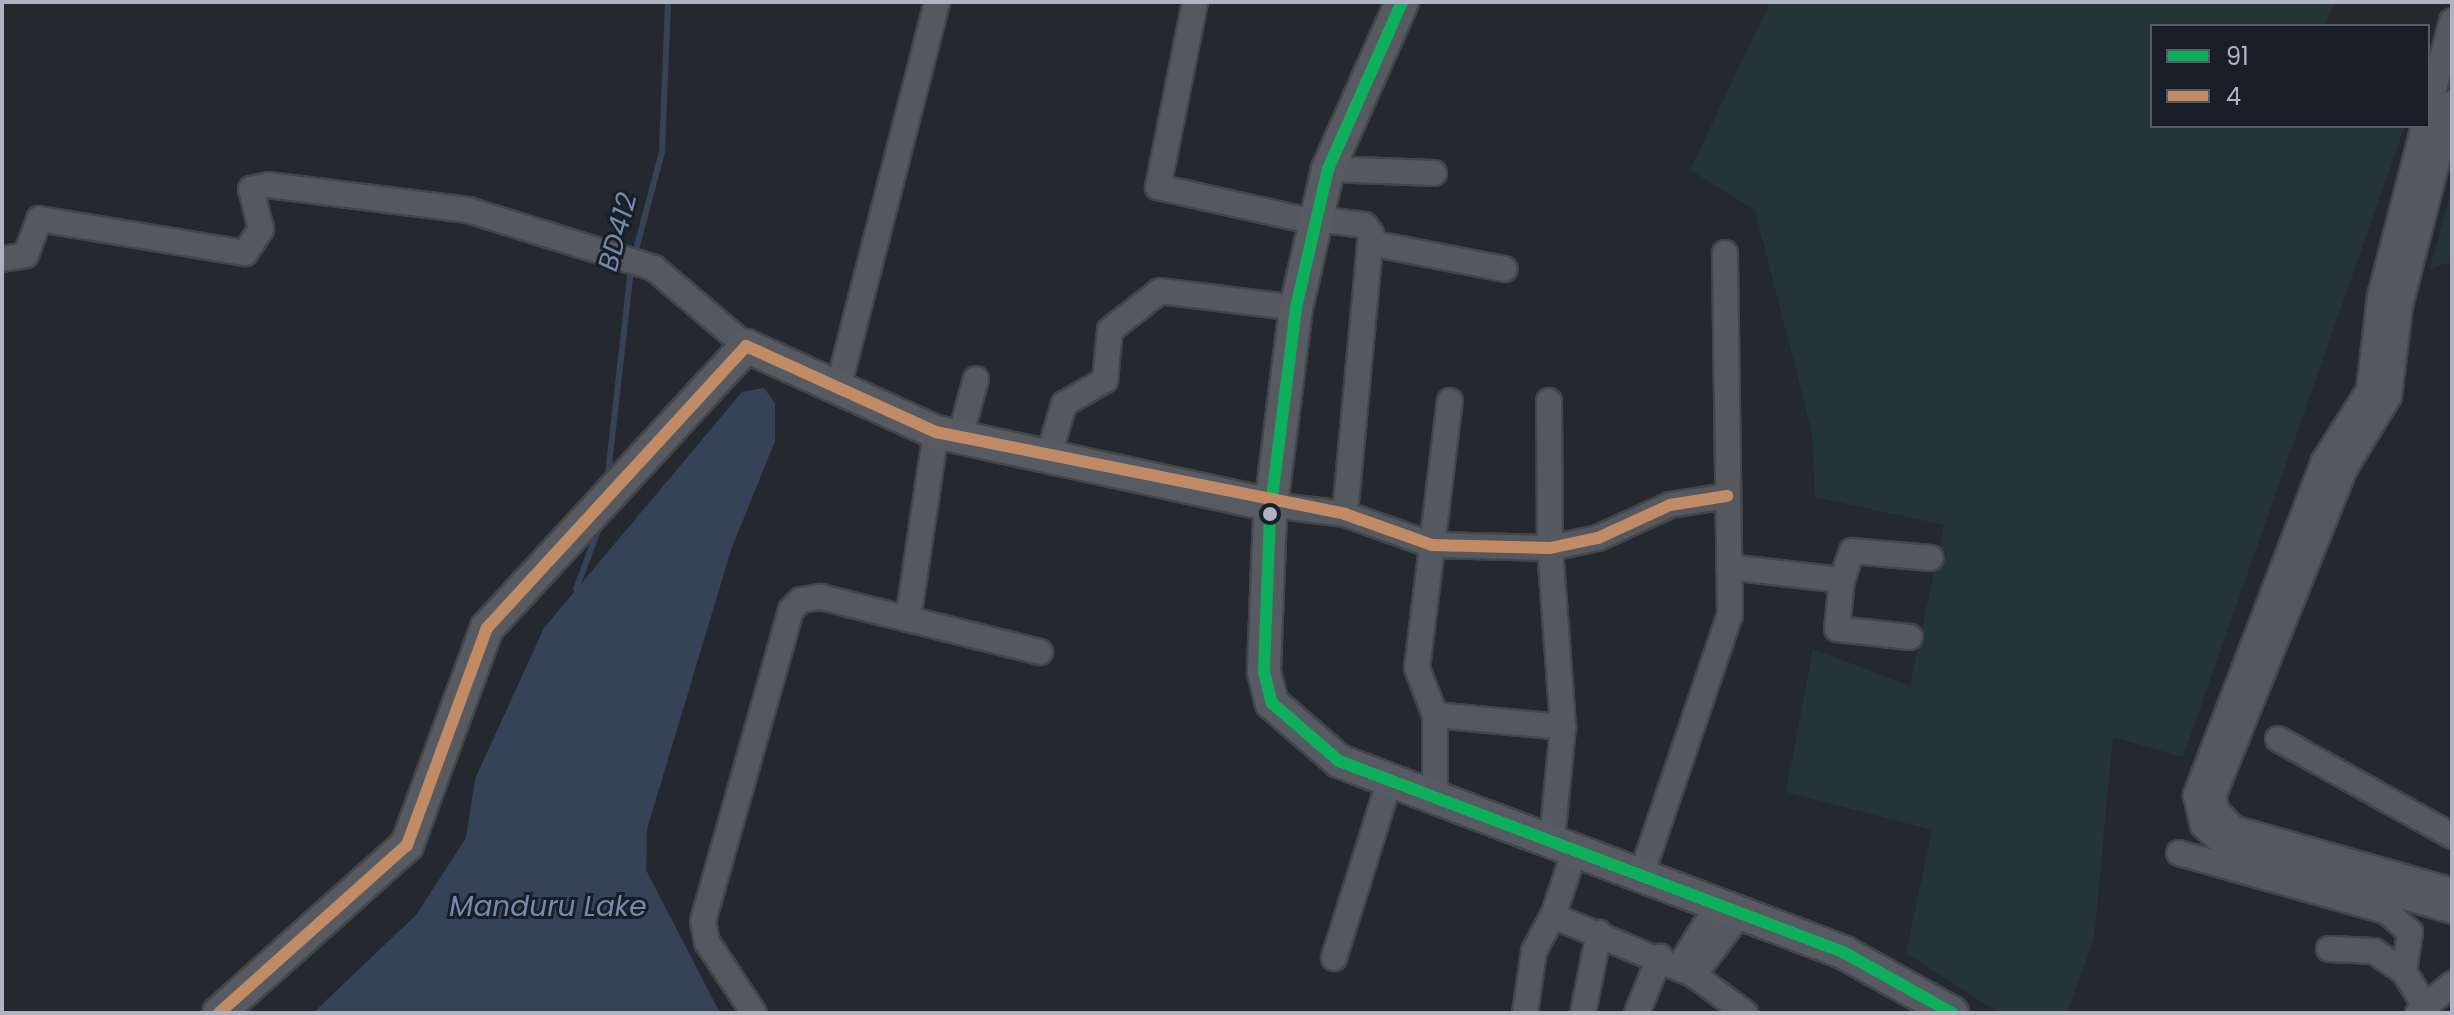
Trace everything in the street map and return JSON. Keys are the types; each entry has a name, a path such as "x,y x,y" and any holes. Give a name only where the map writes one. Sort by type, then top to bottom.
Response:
{"main road":[{"path":"1402,2 1328,169 1296,308 1271,505 1264,672 1272,703 1339,761 1435,800 1564,843 1843,952 1948,1012"},
{"path":"219,1013 407,845 487,628 746,346 948,435 1049,454 1271,505"}],"street":[{"path":"838,388 937,2"},
{"path":"1195,2 1158,187 1315,221 1365,225 1370,243 1345,514"},
{"path":"2430,107 2446,71 2452,21"},
{"path":"2335,465 2389,396 2400,306 2452,103"},
{"path":"2423,128 2380,296 2369,390 2335,465 2214,794 2211,820 2224,845 2452,911"},
{"path":"1328,169 1434,173"},
{"path":"2,259 26,255 39,219 245,253 261,229 251,189 268,185 468,210 654,268 746,346"},
{"path":"1370,243 1505,269"},
{"path":"1642,873 1730,615 1725,253"},
{"path":"1049,454 1064,404 1105,380 1110,330 1160,291 1296,308"},
{"path":"908,619 948,435 976,379"},
{"path":"1435,800 1435,715 1417,668 1450,401"},
{"path":"1525,1013 1534,951 1553,916 1564,843 1563,727 1550,548 1549,401"},
{"path":"1271,505 1345,514 1432,545 1550,548 1598,538 1670,505 1727,496"},
{"path":"1910,637 1837,629 1842,580 1852,551 1931,558"},
{"path":"1729,567 1842,580"},
{"path":"754,1013 707,942 703,921 791,610 801,600 821,597 1040,652"},
{"path":"1435,715 1563,727"},
{"path":"2278,739 2452,836"},
{"path":"1334,958 1389,782"},
{"path":"2211,820 2260,838 2452,891"},
{"path":"2179,853 2386,911 2410,932 2404,972"},
{"path":"1637,1013 1730,908"},
{"path":"1553,916 1678,966 1745,1013"},
{"path":"1583,1013 1599,933"},
{"path":"2329,949 2374,951 2404,972 2421,1008 2452,984"}],"shaded area":[{"path":"1770,2 2335,2 2326,24 2150,24 2150,128 2404,128 2183,757 2113,737 2094,939 2067,1013 1999,1013 1906,953 1932,830 1786,792 1813,649 1910,686 1944,525 1815,497 1812,433 1755,210 1690,170"},
{"path":"2452,189 2452,261 2429,270"}],"water":[{"name":"Manduru Lake","path":"764,388 775,403 775,441 731,550 647,829 646,870 720,1013 313,1013 416,915 466,838 475,779 544,628 742,392"}],"waterway":[{"name":"BD412","path":"634,257 662,152 668,2"},
{"name":"BD412","path":"608,474 631,268"},
{"name":"BD412","path":"576,589 600,525"}],"transit line":[{"name":"91","path":"1402,2 1328,169 1296,308 1270,514 1264,672 1272,703 1339,761 1843,952 1952,1013"},
{"name":"4","path":"219,1013 407,845 487,628 746,346 936,432 1345,514 1432,545 1550,548 1598,538 1670,505 1727,496"}]}
